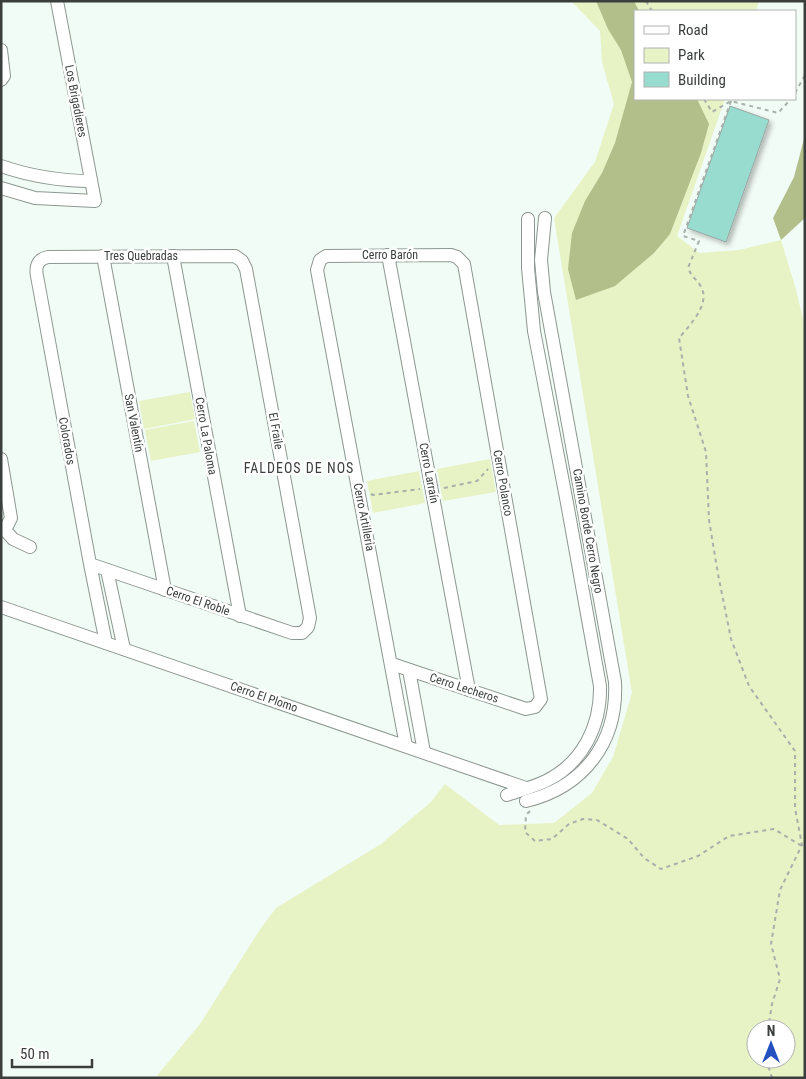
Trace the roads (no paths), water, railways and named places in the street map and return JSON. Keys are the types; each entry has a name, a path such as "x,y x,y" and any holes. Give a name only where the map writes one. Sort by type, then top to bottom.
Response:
{"street":[{"name":"Los Brigadieres","path":"1,188 35,198 94,201 57,1"},
{"path":"1,50 4,76 1,80"},
{"path":"1,166 56,179 91,181"},
{"name":"Camino Borde Cerro Negro","path":"507,795 530,796 567,784 592,762 609,730 616,694 616,682 544,292 541,260 544,223 528,223 529,282 534,332 566,494 600,686 600,697 593,731 578,755 530,796"},
{"name":"Tres Quebradas","path":"39,262 48,257 230,255 242,261"},
{"name":"Cerro Barón","path":"320,260 330,255 452,255 460,259"},
{"name":"Cerro Larraín","path":"388,255 469,690"},
{"name":"San Valentín","path":"103,256 165,590"},
{"name":"Cerro La Paloma","path":"173,256 240,616"},
{"name":"Cerro Polanco","path":"460,259 465,268 541,695 536,707"},
{"name":"Cerro Artilleria","path":"320,260 317,270 406,746"},
{"name":"El Fraile","path":"242,261 246,269 310,618 310,623 306,630"},
{"name":"Colorados","path":"39,262 36,269 37,276 106,643"},
{"path":"1,459 11,513 10,523 3,530 13,539 30,547"},
{"name":"Cerro El Roble","path":"90,564 295,634 306,630"},
{"path":"108,570 124,649"},
{"name":"Cerro El Plomo","path":"1,607 424,752 530,796"},
{"path":"86,636 101,620"},
{"name":"Cerro Lecheros","path":"392,664 523,708 530,709 536,707"},
{"path":"409,670 424,752"}],"district":[{"name":"FALDEOS DE NOS","path":"299,468"}]}
